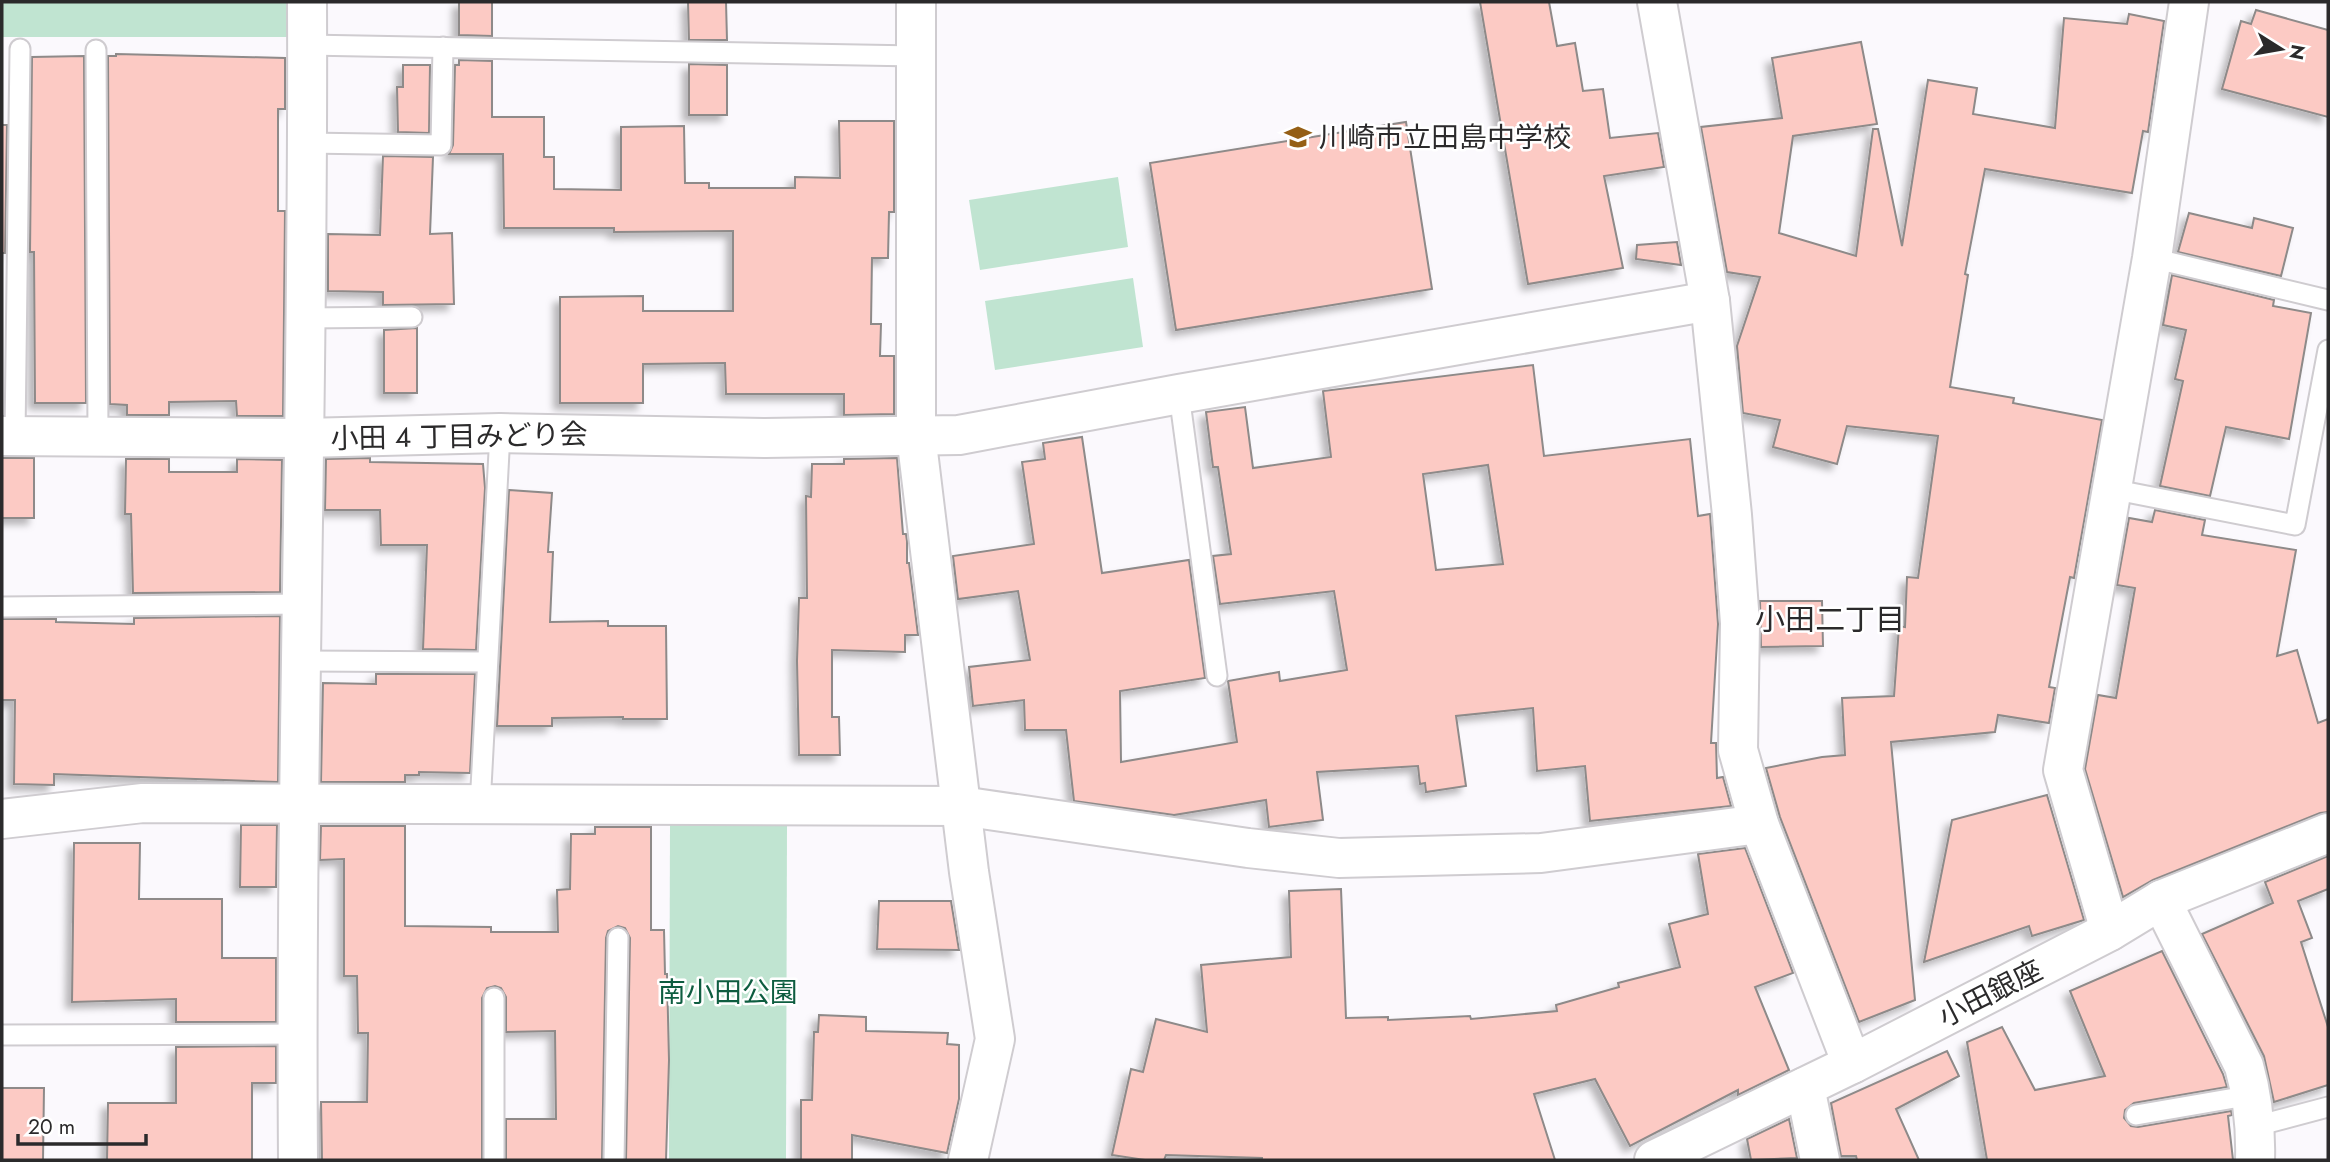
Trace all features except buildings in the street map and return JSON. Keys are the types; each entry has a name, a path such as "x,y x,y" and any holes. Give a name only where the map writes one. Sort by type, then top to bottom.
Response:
{"street":[{"path":"298,1160 307,2"},
{"path":"916,2 916,435 961,806 995,1039 968,1160"},
{"path":"1675,2 1657,2 1710,301 1740,623 1738,750 1759,824 1852,1064"},
{"path":"2110,931 2063,770 2152,258 2189,2"},
{"name":"小田 4 丁目みどり会","path":"9,436 304,439 500,433 765,439 959,435 1710,301"},
{"path":"2,819 144,803 961,806 1248,848 1339,858 1541,853 1759,824"},
{"name":"小田銀座","path":"1654,1160 1852,1064 2110,931 2161,900 2328,833"},
{"path":"2161,900 2244,1066 2254,1127"},
{"path":"1805,1087 1820,1160"}],"lane":[{"path":"307,45 916,56"},
{"path":"306,143 441,145 443,47"},
{"path":"9,436 20,49"},
{"path":"96,50 98,436"},
{"path":"2152,258 2328,300"},
{"path":"305,318 412,317"},
{"path":"2111,489 2295,525 2328,350"},
{"path":"1178,394 1217,676"},
{"path":"480,806 500,433"},
{"path":"2,607 303,604"},
{"path":"302,661 487,662"},
{"path":"614,1160 618,939"},
{"path":"494,998 494,1160"},
{"path":"2,1035 297,1034"},
{"path":"2136,1115 2254,1127 2328,1107"}],"green space":[{"path":"2,2 290,2 290,37 2,37"},
{"path":"1118,177 1128,247 980,270 969,200"},
{"path":"1133,278 1143,347 995,370 985,301"},
{"name":"南小田公園","path":"670,824 787,824 786,1160 669,1160"}],"place":[{"name":"川崎市立田島中学校","path":"1298,137"}],"district":[{"name":"小田二丁目","path":"1830,620"}]}
